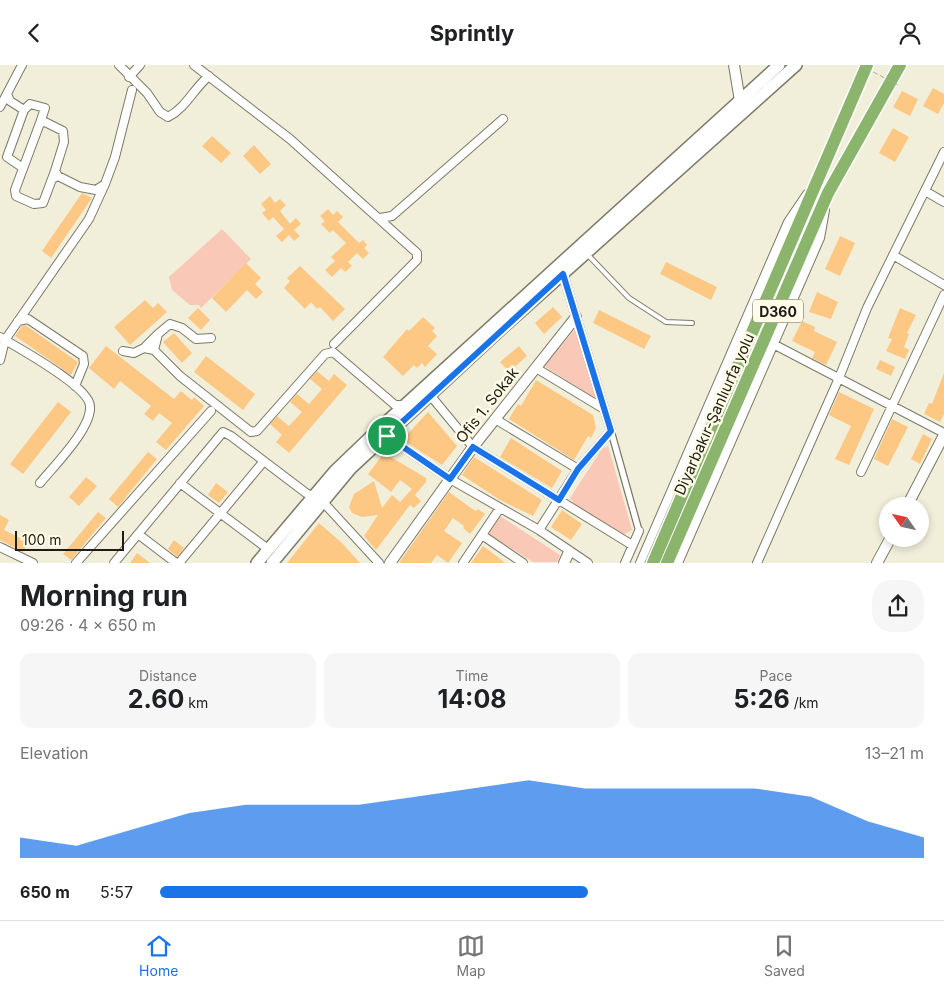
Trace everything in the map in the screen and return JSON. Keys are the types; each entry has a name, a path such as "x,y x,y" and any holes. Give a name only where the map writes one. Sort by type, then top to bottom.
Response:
{"highway":[{"name":"Diyarbakır-Şanlıurfa yolu","path":"653,563 867,65"},
{"name":"Diyarbakır-Şanlıurfa yolu","path":"667,563 828,193 900,65"}],"main road":[{"path":"272,563 319,499 335,471 404,405 779,65"},
{"path":"257,563 268,549 319,499 430,395 796,65"}],"street":[{"path":"0,107 8,98 22,65"},
{"path":"119,65 160,112 168,117 178,112 198,85 209,76"},
{"path":"0,360 3,339 18,321 89,219 98,193 105,184 115,157 132,90 131,78 140,65"},
{"path":"144,348 154,350 180,376 251,432 257,431 417,260 417,253 290,139 194,65"},
{"path":"734,65 740,101"},
{"path":"132,90 141,88"},
{"path":"8,98 23,110"},
{"path":"23,168 7,157 23,110 30,103 45,108 45,113 43,123 15,190 16,196 34,204 43,203 55,176 64,142 63,131 43,123"},
{"path":"388,226 392,217 503,119"},
{"path":"757,563 839,378 867,308 944,152"},
{"path":"55,176 98,193"},
{"path":"640,563 788,222 818,177"},
{"path":"925,191 944,202"},
{"path":"678,563 775,345 820,238 828,193"},
{"path":"380,219 392,217"},
{"path":"893,255 944,285"},
{"path":"563,274 611,431 639,531 625,563"},
{"path":"861,472 890,405 944,295"},
{"path":"27,307 28,319"},
{"name":"Ofis 1. Sokak","path":"390,563 473,447 576,317"},
{"path":"18,321 28,319 83,356 84,364 75,386"},
{"path":"123,351 134,353 144,348 170,324 182,328 196,339 211,338"},
{"path":"154,350 158,334"},
{"path":"3,339 75,386 86,395 90,406 87,422 40,483"},
{"path":"775,345 890,405 943,440 912,497"},
{"path":"331,350 395,405 404,405"},
{"path":"536,368 604,409"},
{"path":"430,395 473,447 632,545"},
{"path":"211,400 211,411"},
{"path":"76,563 211,411 221,407"},
{"path":"495,419 578,469"},
{"path":"539,530 578,469 611,431"},
{"path":"114,563 223,432 231,436 306,493 319,499 379,563"},
{"path":"387,436 450,479 539,530 588,563"},
{"path":"138,534 178,563 264,461"},
{"path":"180,483 268,549"},
{"path":"463,563 500,508"},
{"path":"482,535 523,563"},
{"path":"0,547 33,563"},
{"path":"877,563 886,547"},
{"path":"564,563 569,552"}],"lane":[{"path":"587,253 590,260 629,297 666,322 692,323"}],"path":[{"path":"860,65 898,85"}],"shaded area":[{"path":"222,229 251,259 201,308 199,305 190,305 172,290 169,277"},
{"path":"577,327 598,396 593,397 544,366"},
{"path":"608,446 632,530 623,535 575,505 570,498 602,449"},
{"path":"500,516 560,555 557,562 533,562 488,534"}],"building":[{"path":"933,88 944,94 944,103 938,114 923,106"},
{"path":"902,91 918,99 910,116 893,107"},
{"path":"893,128 909,137 895,162 879,153"},
{"path":"212,136 231,153 221,163 202,146"},
{"path":"254,145 271,164 260,174 243,156"},
{"path":"82,193 92,198 51,258 42,251"},
{"path":"270,196 275,203 280,199 286,205 280,211 290,224 296,218 301,224 294,230 300,236 294,241 289,235 282,242 276,236 284,229 273,217 269,221 262,213 266,210 261,204"},
{"path":"328,209 333,215 337,211 343,217 338,222 359,243 363,240 367,245 364,248 369,253 363,259 357,253 348,262 352,266 345,272 341,268 332,277 325,270 335,261 331,257 346,243 333,230 330,233 321,224 325,221 320,216"},
{"path":"840,236 855,243 840,276 825,269"},
{"path":"666,262 717,287 711,300 660,274"},
{"path":"246,263 261,278 255,284 263,292 256,299 247,290 226,312 212,298"},
{"path":"300,266 345,309 333,321 320,307 317,309 311,302 305,309 284,288 290,281 287,278"},
{"path":"817,292 838,302 831,319 809,312"},
{"path":"145,300 153,308 158,303 167,312 130,345 114,327"},
{"path":"553,307 562,317 544,334 535,323"},
{"path":"198,308 210,320 201,330 188,318"},
{"path":"900,308 916,315 907,333 909,334 904,347 909,350 905,359 886,351 892,339 888,338"},
{"path":"599,310 651,336 644,349 593,323"},
{"path":"423,317 435,328 432,331 437,336 428,346 437,354 425,367 422,363 417,368 414,365 403,376 383,357 407,329 409,331"},
{"path":"802,321 815,327 814,331 837,342 826,365 812,358 815,352 792,341"},
{"path":"25,325 78,362 71,375 15,336 22,326"},
{"path":"174,333 192,353 182,363 163,342"},
{"path":"106,346 174,399 181,391 192,400 194,397 204,406 166,450 156,442 172,423 159,413 153,421 144,414 151,406 120,381 114,389 89,368"},
{"path":"519,346 527,356 509,372 500,362"},
{"path":"206,356 255,394 243,410 194,372"},
{"path":"880,360 895,367 891,376 876,369"},
{"path":"317,371 329,381 334,374 347,385 289,453 276,442 282,435 270,424 277,416 289,426 302,412 290,402 297,394 309,404 322,389 310,379"},
{"path":"944,373 944,414 940,422 924,414 929,403 932,404"},
{"path":"536,380 593,415 596,428 591,438 588,436 574,460 509,419 518,404 521,406"},
{"path":"839,392 874,409 849,465 835,459 851,426 829,415"},
{"path":"58,402 71,412 23,474 10,464"},
{"path":"428,412 457,446 442,465 406,442 404,438"},
{"path":"892,419 908,427 888,466 874,459"},
{"path":"923,434 932,439 920,464 911,459"},
{"path":"511,438 562,471 552,488 500,457"},
{"path":"148,452 157,459 118,507 109,499"},
{"path":"384,453 426,478 426,482 415,495 421,501 414,508 410,505 376,550 364,536 378,515 362,517 352,513 349,507 354,494 374,481 382,508 392,495 400,502 412,489 400,480 391,492 368,474"},
{"path":"474,457 542,500 533,516 500,500 462,475"},
{"path":"86,477 97,486 79,506 69,497"},
{"path":"216,483 228,492 219,503 208,495"},
{"path":"449,492 471,508 476,511 478,509 485,514 470,534 463,528 464,526 453,518 444,531 462,543 448,563 437,555 431,563 399,563"},
{"path":"562,510 582,524 571,540 551,527"},
{"path":"98,512 106,518 71,560 63,554"},
{"path":"0,515 9,520 4,530 28,542 23,552 0,540"},
{"path":"319,523 342,543 360,563 287,563"},
{"path":"174,540 184,548 177,557 168,549"},
{"path":"483,546 499,558 505,563 471,563"},
{"path":"137,553 150,563 130,563"}],"route":[{"path":"563,274 611,431 578,469 559,500 473,447 450,479 387,436 501,329 563,274"}]}
